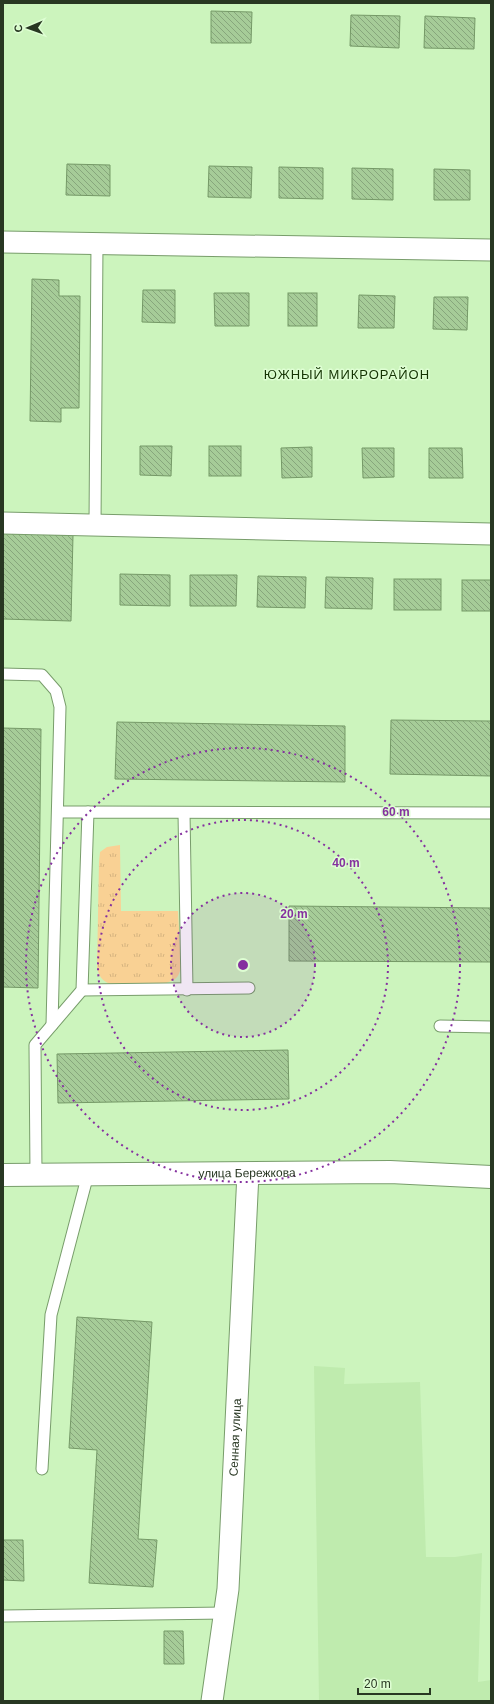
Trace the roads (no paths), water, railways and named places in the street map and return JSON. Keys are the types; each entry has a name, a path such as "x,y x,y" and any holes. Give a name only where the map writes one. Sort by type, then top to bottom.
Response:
{"street":[{"path":"3,242 491,250"},
{"path":"3,523 491,534"},
{"name":"улица Бережкова","path":"3,1175 390,1172 491,1177"},
{"name":"Сенная улица","path":"212,1701 228,1589 248,1173"}],"lane":[{"path":"95,525 97,243"},
{"path":"3,674 42,675 56,691 60,707 52,1025"},
{"path":"58,812 491,813"},
{"path":"36,1175 35,1045 82,990 88,812"},
{"path":"184,813 187,990"},
{"path":"82,990 187,990 249,988"},
{"path":"440,1026 491,1026"},
{"path":"42,1469 51,1315 88,1174"},
{"path":"3,1616 225,1613"}],"district":[{"name":"ЮЖНЫЙ МИКРОРАЙОН","path":"347,374"}]}
